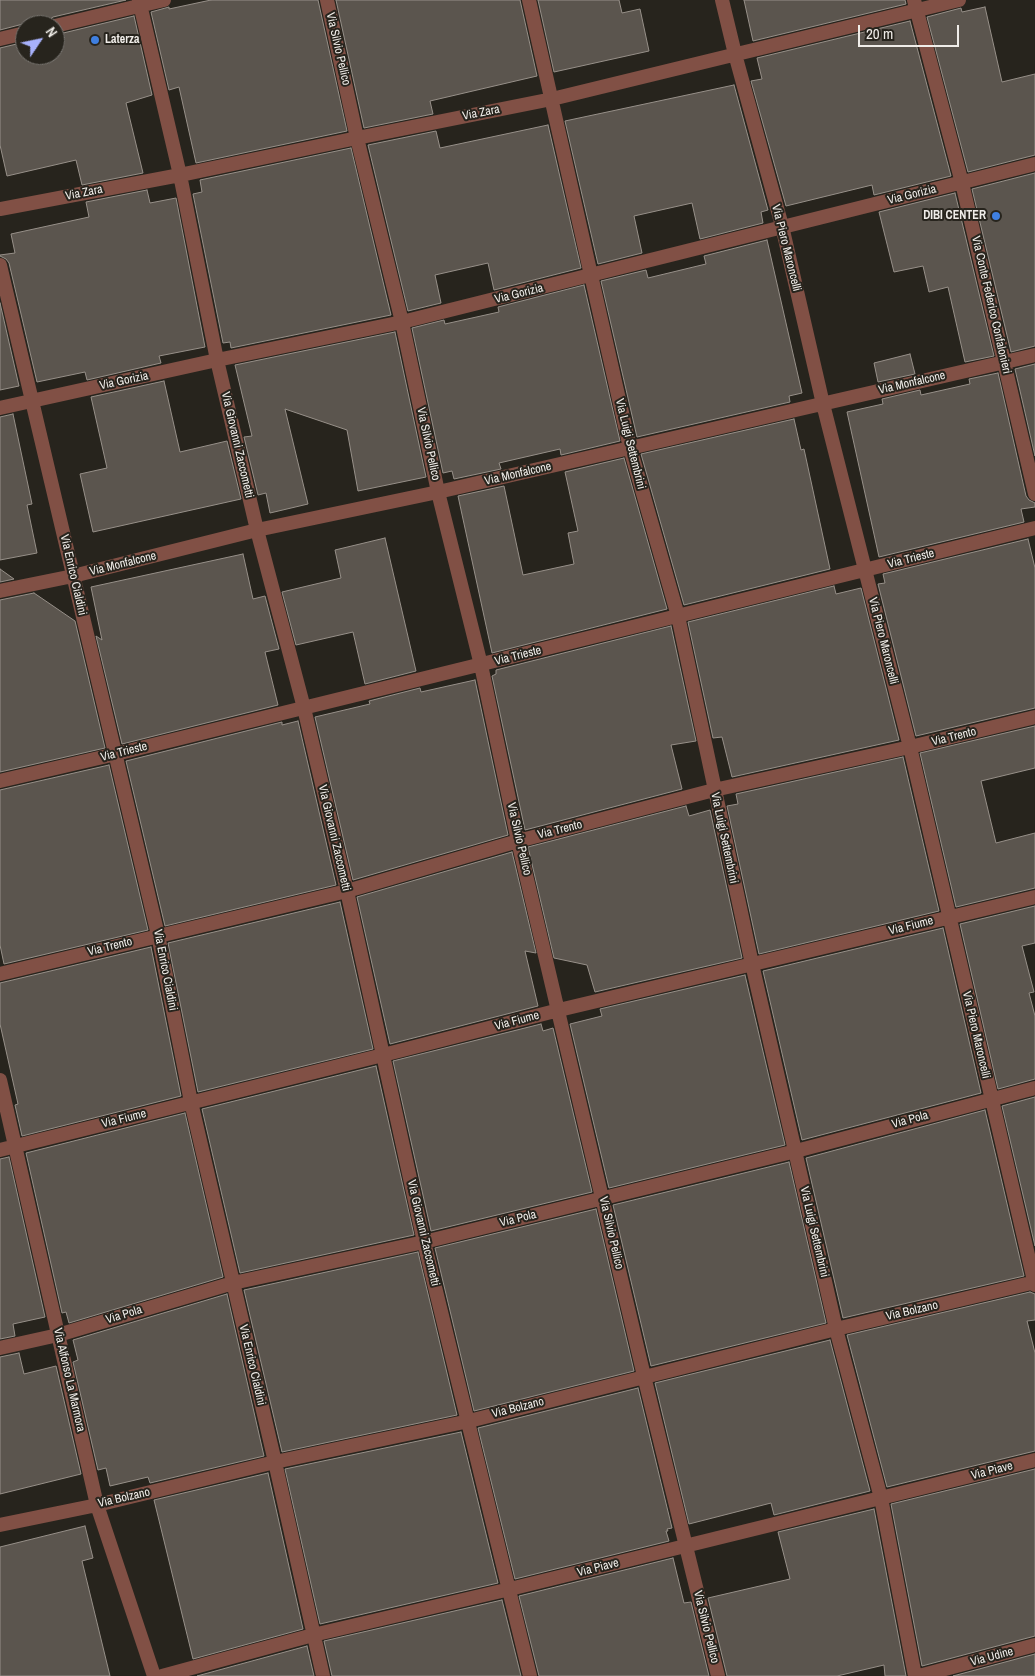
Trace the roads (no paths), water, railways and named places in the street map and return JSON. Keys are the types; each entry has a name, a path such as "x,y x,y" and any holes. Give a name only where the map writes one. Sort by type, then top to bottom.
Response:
{"street":[{"path":"65,23 139,3 164,0"},
{"name":"Via Silvio Pellico","path":"327,0 402,322 438,492 481,665 518,841 644,1376 718,1676"},
{"name":"Via Luigi Settembrini","path":"529,0 630,448 678,616 752,964 836,1328 881,1498 917,1676"},
{"name":"Via Piero Maroncelli","path":"722,0 782,226 824,404 910,747 1035,1283"},
{"name":"Via Zara","path":"0,209 180,175 552,99 735,54 915,5 959,0"},
{"name":"Via Giovanni Zaccometti","path":"139,3 180,175 217,360 257,530 304,708 347,891 424,1242 530,1676"},
{"name":"Via Conte Federico Confalonieri","path":"915,5 962,183 1035,494"},
{"path":"0,39 15,35"},
{"name":"Via Gorizia","path":"0,408 217,360 402,322 1035,164"},
{"name":"Via Enrico Cialdini","path":"0,265 158,935 191,1102 323,1676"},
{"name":"Via Monfalcone","path":"0,591 73,576 257,530 438,492 1035,355"},
{"name":"Via Trieste","path":"0,781 481,665 1035,528"},
{"name":"Via Trento","path":"0,974 347,891 518,841 714,790 910,747 1035,717"},
{"name":"Via Fiume","path":"0,1150 559,1010 1035,896"},
{"name":"Via Alfonso La Marmora","path":"0,1080 97,1505 154,1676"},
{"name":"Via Pola","path":"0,1348 58,1335 233,1283 424,1242 796,1151 991,1098 1035,1088"},
{"name":"Via Bolzano","path":"0,1525 97,1505 275,1462 469,1421 836,1328 1035,1283"},
{"name":"Via Piave","path":"162,1676 313,1635 510,1590 1035,1460"},
{"name":"Via Udine","path":"917,1676 1035,1646"}],"place":[{"name":"Laterza","path":"95,40"},
{"name":"DIBI CENTER","path":"996,216"}]}
